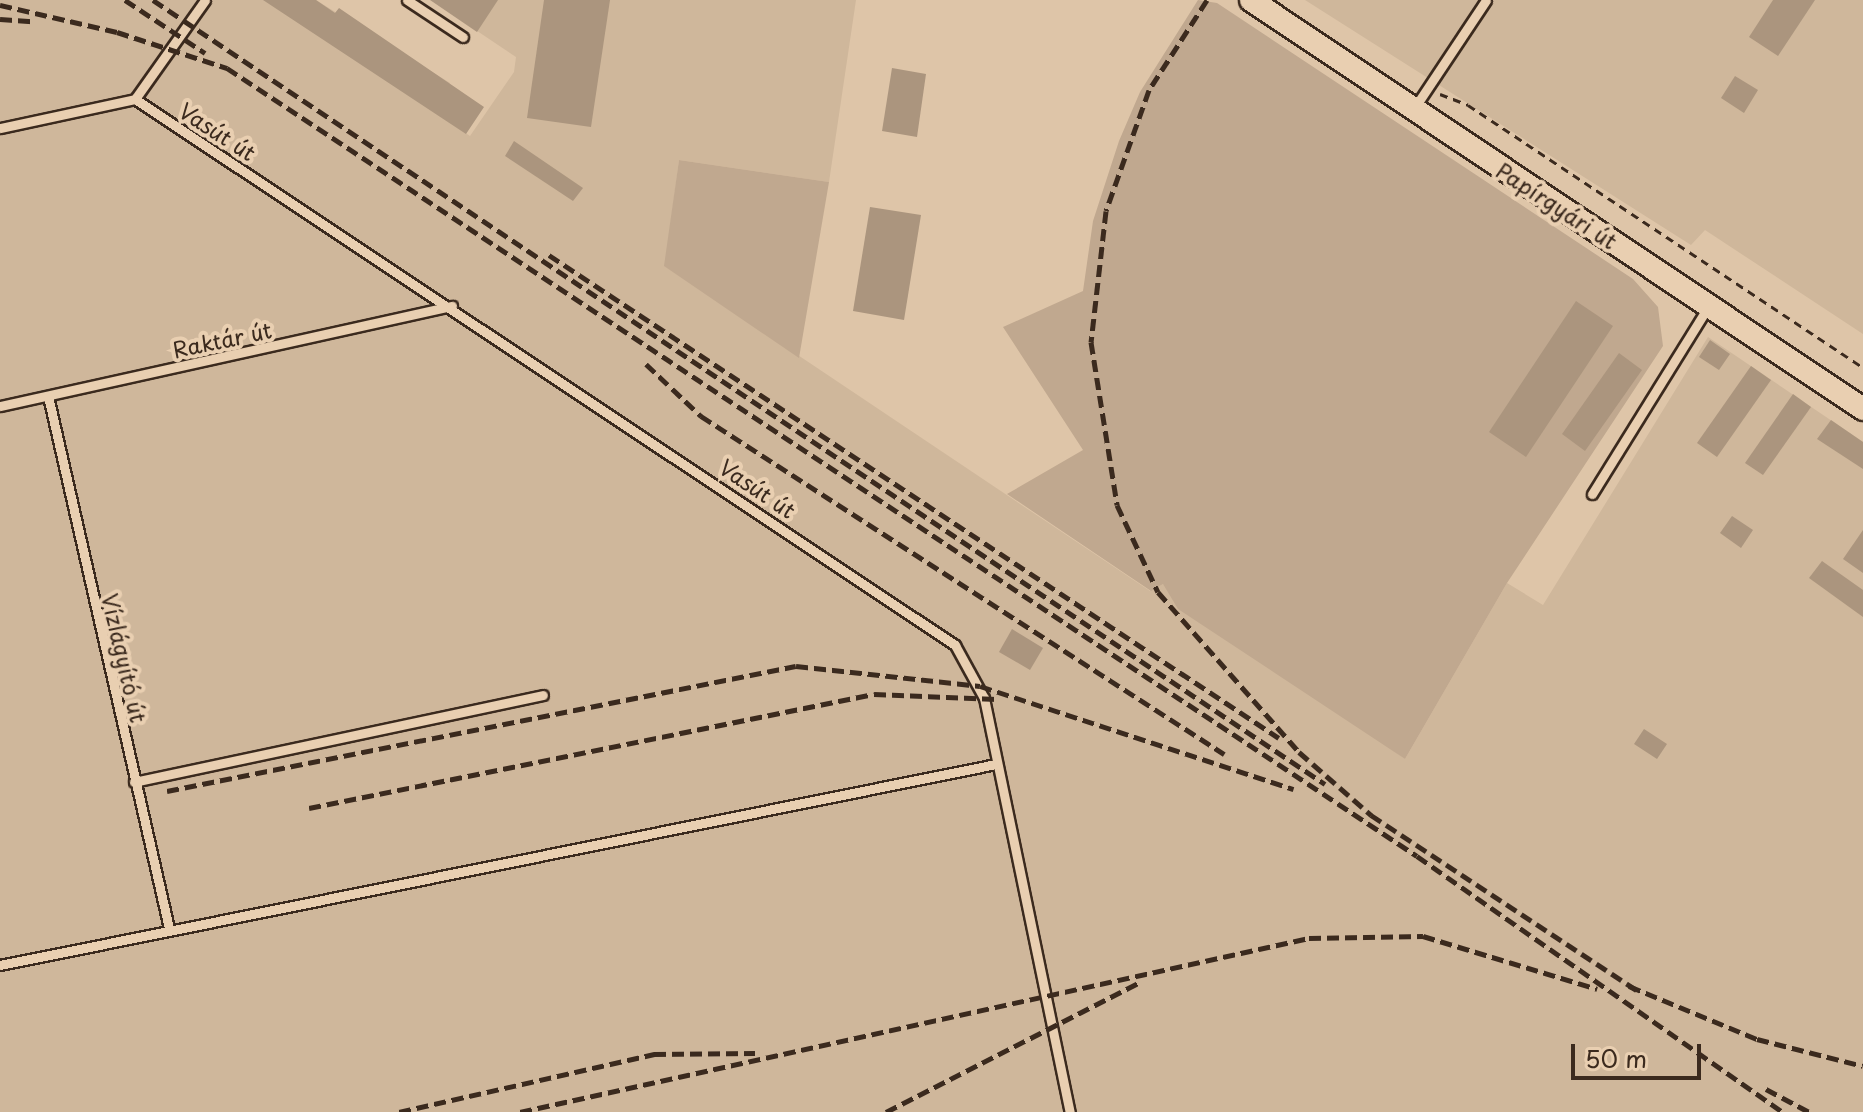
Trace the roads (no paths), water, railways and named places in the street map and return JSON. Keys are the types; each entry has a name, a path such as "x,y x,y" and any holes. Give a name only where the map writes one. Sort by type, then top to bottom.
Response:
{"street":[{"name":"Papírgyári út","path":"1251,0 1863,409"}],"lane":[{"path":"0,128 135,99 205,0"},
{"path":"407,0 463,37"},
{"path":"1413,110 1486,0"},
{"name":"Vasút út","path":"135,99 452,306 955,645 978,678 1070,1112"},
{"path":"1592,494 1709,305"},
{"name":"Raktár út","path":"0,406 452,306"},
{"name":"Vízlágyító út","path":"48,396 169,928"},
{"path":"134,782 543,695"},
{"path":"0,965 169,928 996,764"}],"railway":[{"path":"125,0 205,53"},
{"path":"153,0 1325,784"},
{"path":"1207,0 1149,90 1106,211 1091,342 1117,505 1158,592 1299,752 1371,815 1638,991"},
{"path":"0,5 117,32 227,68 1417,856 1782,1112"},
{"path":"0,19 32,21"},
{"path":"549,255 1279,738"},
{"path":"646,364 701,416 1224,754"},
{"path":"167,791 796,666 980,686 1294,789"},
{"path":"309,808 874,694 997,699"},
{"path":"520,1112 1309,938 1423,936 1597,989"},
{"path":"886,1112 1140,982"},
{"path":"1629,986 1757,1039 1863,1066"},
{"path":"399,1112 654,1054 755,1053"},
{"path":"1766,1089 1809,1112"}]}
